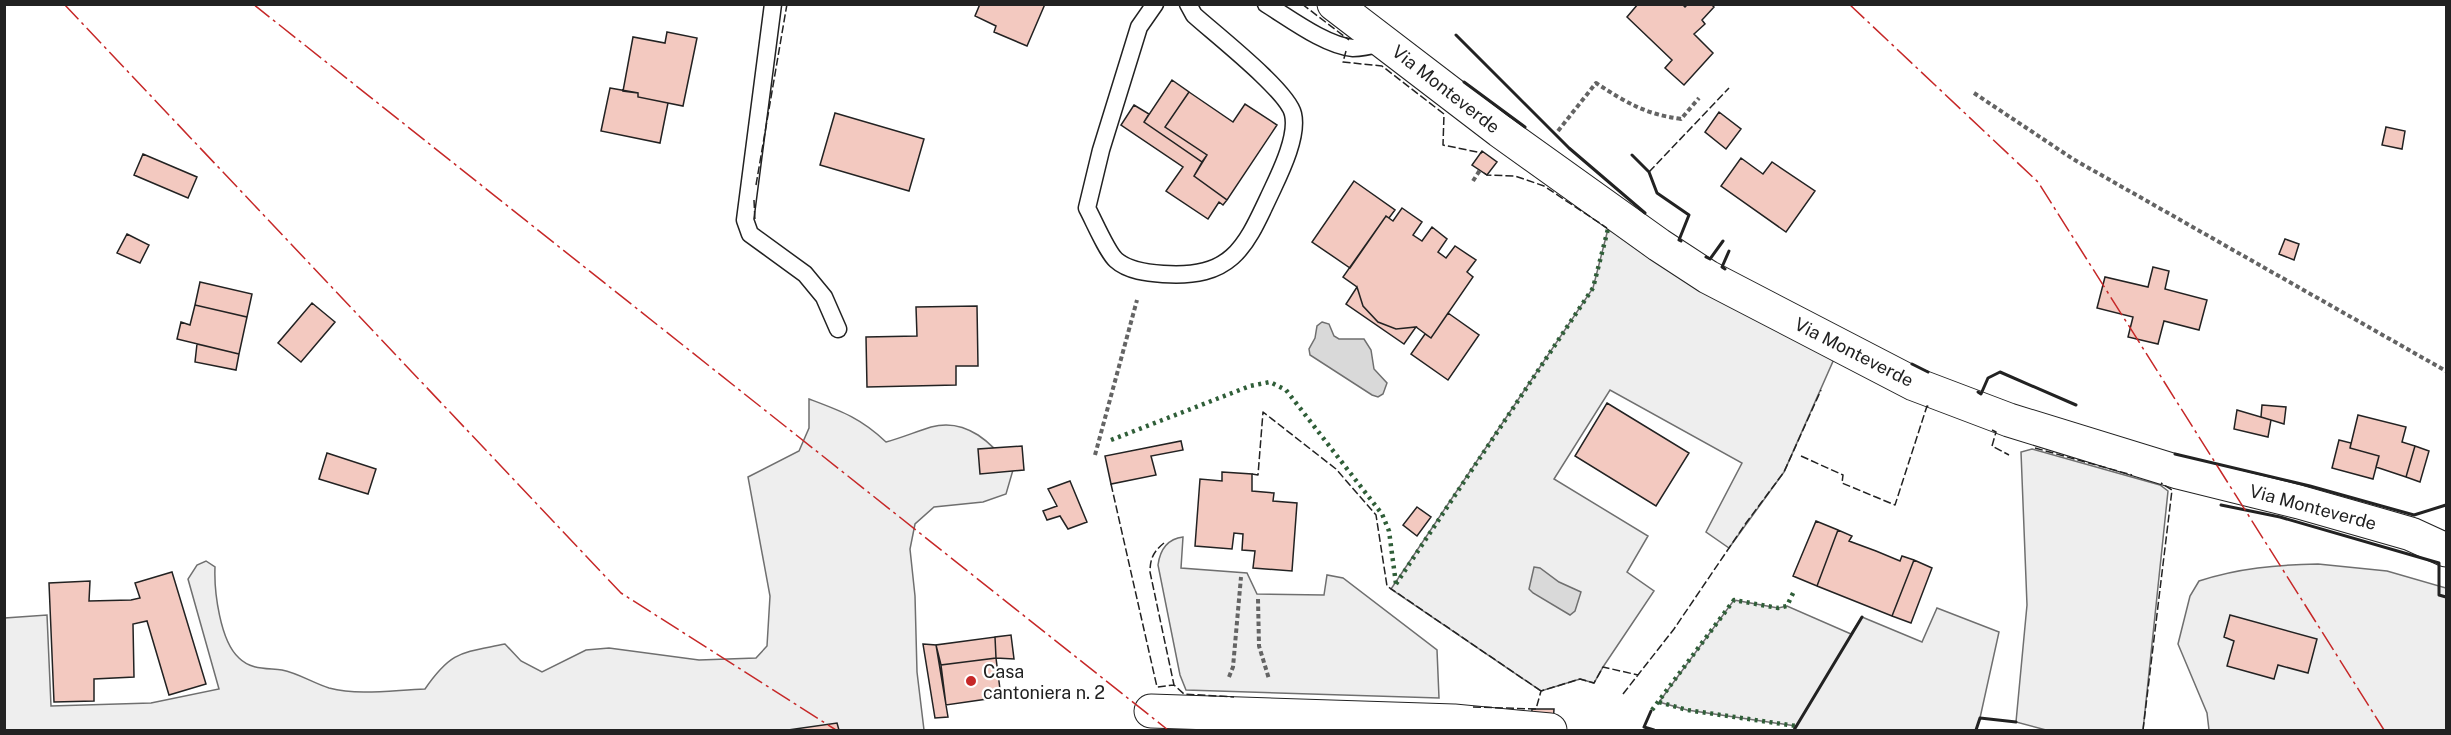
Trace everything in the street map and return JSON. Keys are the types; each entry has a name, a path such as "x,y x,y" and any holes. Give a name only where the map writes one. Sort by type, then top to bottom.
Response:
{"street":[{"name":"Via Monteverde","path":"1334,4 1500,131 1659,245 1708,277 1914,384 2009,420 2178,472 2299,502 2411,534 2446,550"},
{"path":"1151,711 1454,721 1550,730"}],"lane":[{"path":"773,4 745,220 750,234 805,274 824,297 838,329"},
{"path":"1155,4 1139,27 1101,150 1087,208 1116,260 1144,273 1180,275 1210,272 1232,258 1252,232 1284,165 1294,125 1293,112 1279,93 1194,15 1188,4"},
{"path":"1266,4 1312,32 1350,48 1366,48 1385,42"}],"path":[{"path":"1555,135 1596,83 1624,101 1657,116 1682,119 1699,98"},
{"path":"1974,93 2073,159 2446,371"},
{"path":"1473,180 1480,170"},
{"path":"1095,455 1144,273"},
{"path":"1226,713 1223,693 1233,667 1241,577"},
{"path":"1258,599 1259,646 1273,698 1290,714"}],"shaded area":[{"path":"1608,229 1834,359 1784,472 1729,548 1706,532 1742,463 1610,390 1554,479 1648,536 1627,572 1654,591 1594,683 1580,679 1541,691 1391,589 1593,288"},
{"path":"1322,322 1329,324 1334,336 1339,339 1364,339 1371,350 1374,369 1387,383 1383,394 1378,397 1372,395 1310,355 1309,349 1315,338 1317,326"},
{"path":"809,399 850,416 886,442 931,427 944,425 967,429 988,442 1013,470 1006,494 983,502 934,507 915,524 910,549 915,596 917,672 924,730 5,730 5,618 47,615 51,706 151,703 219,689 188,579 197,565 206,561 215,567 217,602 223,628 232,650 239,658 254,667 288,671 329,688 365,692 425,689 443,667 459,655 505,644 521,661 542,672 586,650 609,648 699,660 756,658 767,646 770,596 748,477 799,451 809,428"},
{"path":"2032,449 2160,485 2168,491 2143,730 2046,730 2016,722 2027,605 2021,452"},
{"path":"1183,537 1181,568 1247,573 1257,594 1324,595 1327,575 1343,578 1437,650 1439,698 1186,690 1180,675 1158,565 1165,546"},
{"path":"2318,564 2387,571 2446,588 2446,730 2209,730 2207,713 2178,644 2190,596 2199,581 2258,568"},
{"path":"1534,567 1540,568 1559,582 1581,592 1575,611 1570,615 1529,589"},
{"path":"1734,600 1778,608 1787,606 1851,634 1862,617 1922,642 1937,608 1999,632 1976,730 1794,730 1796,726 1687,710 1659,702"}],"building":[{"path":"980,4 1045,4 1027,46 994,32 996,26 975,16"},
{"path":"1638,4 1682,4 1685,7 1688,4 1711,4 1714,7 1702,20 1705,24 1694,34 1713,53 1684,85 1665,68 1672,60 1627,17"},
{"path":"667,32 697,38 683,106 638,97 638,93 623,91 633,37 665,43"},
{"path":"1172,80 1189,92 1165,127 1207,155 1202,162 1144,122"},
{"path":"610,88 638,93 638,97 668,103 660,143 601,131"},
{"path":"1189,92 1233,122 1245,104 1277,125 1227,200 1194,176 1207,155 1165,127"},
{"path":"1134,105 1149,114 1144,122 1202,162 1194,176 1227,200 1223,205 1219,202 1208,219 1166,191 1183,167 1121,125"},
{"path":"1719,112 1741,129 1726,149 1705,132"},
{"path":"835,113 924,139 909,191 820,165"},
{"path":"2386,127 2405,131 2402,149 2382,145"},
{"path":"1482,151 1497,162 1487,175 1472,165"},
{"path":"143,154 197,177 188,198 134,175"},
{"path":"1741,158 1763,174 1772,162 1815,191 1786,232 1721,186"},
{"path":"1354,181 1395,210 1389,218 1386,216 1350,268 1312,242"},
{"path":"1402,208 1422,222 1413,235 1422,241 1432,227 1447,239 1438,252 1446,258 1455,246 1476,260 1467,272 1473,277 1431,338 1416,327 1396,329 1378,322 1363,306 1357,287 1343,277 1386,216 1393,221"},
{"path":"127,234 149,245 140,263 117,253"},
{"path":"2285,239 2299,244 2294,260 2279,254"},
{"path":"2153,267 2169,271 2165,289 2207,300 2199,330 2164,321 2158,344 2128,337 2133,317 2097,308 2105,277 2148,287"},
{"path":"200,282 252,294 247,317 195,305"},
{"path":"1357,287 1363,306 1378,322 1396,329 1416,327 1404,344 1346,304"},
{"path":"312,303 335,322 301,362 278,343"},
{"path":"195,305 247,317 239,354 177,339 181,322 190,325"},
{"path":"977,306 978,366 956,366 956,385 867,387 866,337 917,336 916,307"},
{"path":"1448,313 1479,335 1448,380 1411,354 1425,334 1431,338"},
{"path":"197,344 239,354 236,370 195,362"},
{"path":"1607,403 1689,453 1656,506 1575,456"},
{"path":"2262,405 2286,407 2284,424 2261,417"},
{"path":"2237,410 2271,420 2268,437 2234,429"},
{"path":"2358,415 2406,427 2402,442 2415,446 2406,477 2376,467 2379,456 2350,448"},
{"path":"2339,440 2351,443 2350,448 2379,456 2373,479 2332,468"},
{"path":"1181,441 1183,450 1151,456 1156,475 1111,484 1105,456"},
{"path":"1022,446 1024,470 980,474 978,449"},
{"path":"2415,446 2429,451 2420,482 2406,477"},
{"path":"327,453 376,469 368,494 319,479"},
{"path":"1222,472 1252,474 1252,491 1274,493 1273,501 1297,503 1292,571 1253,568 1255,551 1242,550 1243,534 1234,533 1232,549 1195,546 1200,479 1222,481"},
{"path":"1070,481 1087,522 1068,529 1060,516 1047,520 1043,511 1057,506 1048,489"},
{"path":"1417,507 1431,517 1417,536 1403,525"},
{"path":"1816,521 1838,530 1817,586 1793,576"},
{"path":"1838,530 1852,536 1849,541 1900,561 1902,556 1914,560 1892,616 1817,586"},
{"path":"1914,560 1932,568 1911,623 1892,616"},
{"path":"172,572 206,684 169,695 147,621 133,624 134,677 94,679 94,701 54,702 49,583 90,581 89,601 131,600 140,598 135,583"},
{"path":"2230,615 2317,639 2308,673 2278,665 2274,679 2227,666 2234,641 2224,637"},
{"path":"1011,635 1014,659 996,658 995,637"},
{"path":"995,637 996,658 941,665 936,645"},
{"path":"923,644 936,645 948,717 935,718"},
{"name":"Casa cantoniera n. 2","path":"996,658 1001,697 946,705 941,665"},
{"path":"1532,709 1554,709 1553,724 1531,723"},
{"path":"837,723 839,730 788,730"}],"hedge":[{"path":"1396,584 1593,288 1608,229"},
{"path":"1111,440 1250,386 1270,382 1286,390 1382,514 1389,531 1396,584"},
{"path":"1652,710 1734,600 1778,608 1787,606 1794,591"},
{"path":"1659,702 1687,710 1796,726"}],"fence":[{"path":"756,185 787,4"},
{"path":"1302,4 1349,40"},
{"path":"1346,51 1343,62 1382,66 1444,114 1443,145 1482,153"},
{"path":"1649,172 1729,88"},
{"path":"1484,173 1515,176 1544,186 1607,228"},
{"path":"754,200 755,221"},
{"path":"1623,694 1674,629 1746,523 1784,472 1821,390"},
{"path":"1801,456 1843,475 1842,483 1895,505 1927,406 1930,407"},
{"path":"1252,474 1258,475 1263,412 1336,469 1376,515 1387,586 1541,691"},
{"path":"1992,430 1996,432 1992,446 2009,455"},
{"path":"2035,448 2132,475"},
{"path":"2143,730 2172,490 2161,483"},
{"path":"1111,484 1157,687 1174,685"},
{"path":"1164,543 1153,555 1150,572 1174,685 1184,694 1234,697"},
{"path":"1473,707 1536,709 1541,691 1580,679 1594,683 1603,667 1638,675"}],"wall":[{"path":"1456,35 1569,148 1645,213"},
{"path":"1464,82 1525,127"},
{"path":"1632,155 1649,172 1657,193 1689,215 1679,240 1681,241"},
{"path":"1706,257 1710,259 1723,241"},
{"path":"1725,269 1722,267 1729,251"},
{"path":"1912,364 1928,372"},
{"path":"1978,392 1981,394 1988,378 2000,372 2076,405"},
{"path":"2175,454 2310,486 2414,515 2446,505"},
{"path":"2221,505 2280,517 2439,563 2439,595 2446,597"},
{"path":"1794,730 1862,617"},
{"path":"1651,711 1644,727 1654,730"},
{"path":"1976,730 1980,718 2016,722"}],"power":[{"path":"64,4 621,593 836,730"},
{"path":"253,4 1168,730"},
{"path":"1849,4 2038,182 2384,730"}],"place":[{"name":"Casa cantoniera n. 2","path":"971,681"}]}
